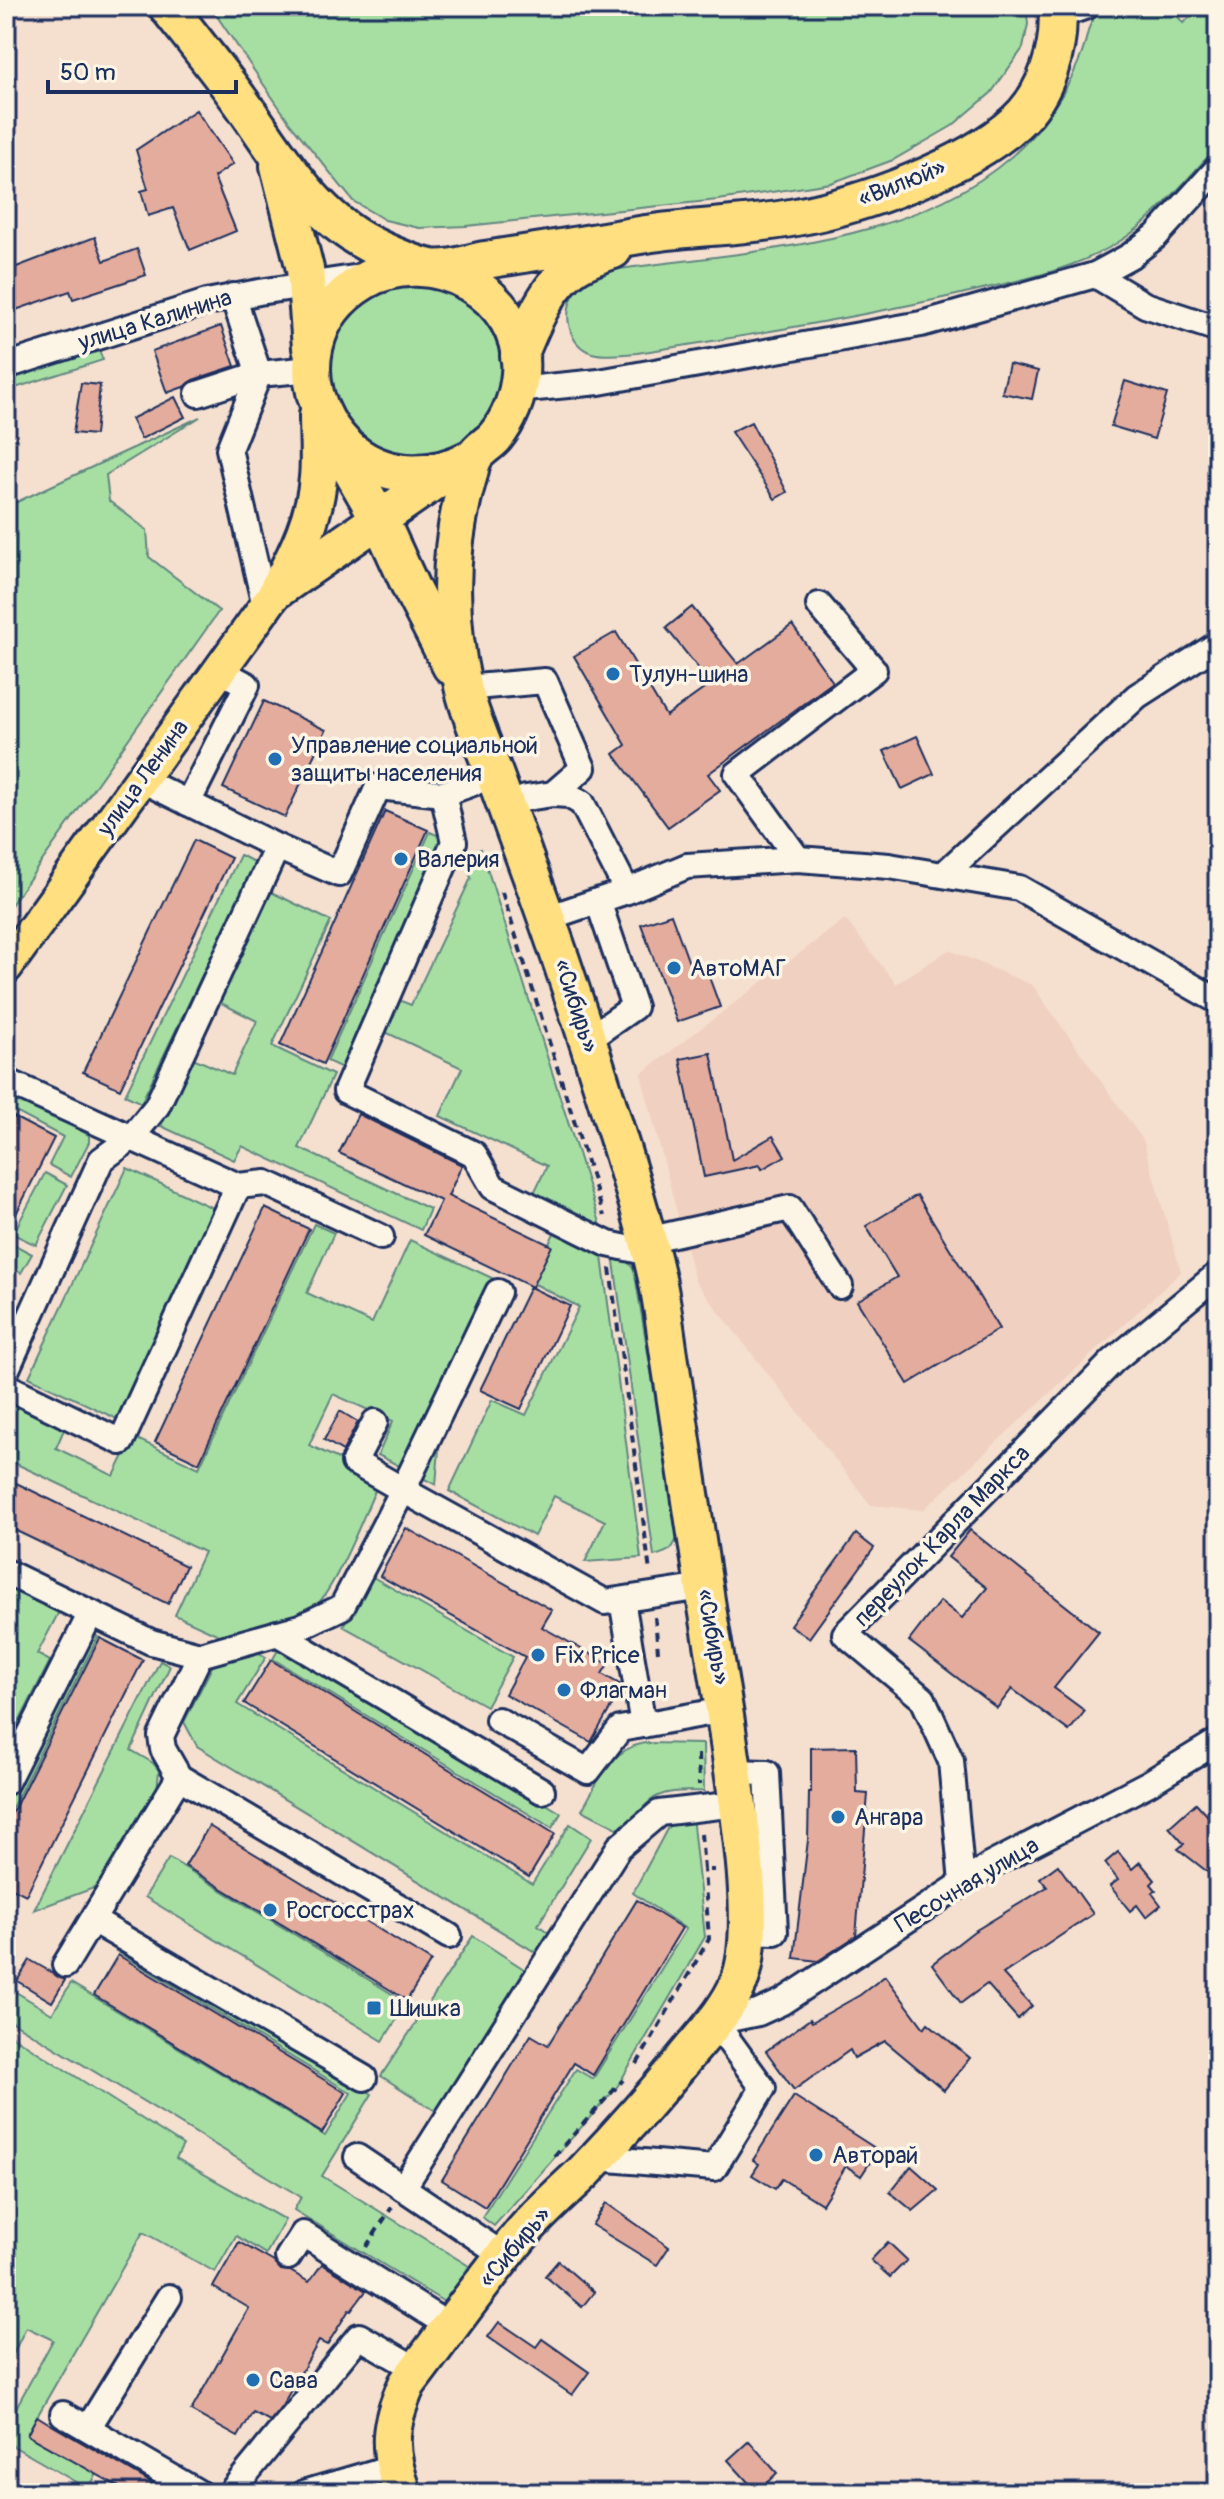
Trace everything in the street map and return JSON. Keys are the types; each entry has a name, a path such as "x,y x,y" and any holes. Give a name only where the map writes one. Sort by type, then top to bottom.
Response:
{"highway":[{"path":"167,6 306,193 334,220 369,245 457,276 490,298 505,318 516,341 518,373"},
{"name":"«Вилюй»","path":"652,233 755,223 825,211 893,188 969,154 1017,121 1030,105 1047,74 1067,9"},
{"path":"272,598 299,549 318,481 318,406 312,369 307,286 275,149"},
{"path":"312,369 315,349 330,313 360,283 377,275 410,267 433,268 652,233"},
{"path":"272,598 464,462 500,432 510,415 518,373 538,311 576,265 652,233"},
{"path":"318,406 337,437 351,451 380,468 418,474 464,462"},
{"path":"318,406 380,520 463,688"},
{"path":"463,688 452,605 453,562 464,462"},
{"name":"«Сибирь»","path":"398,2480 390,2440 394,2412 407,2384 526,2229 661,2088 715,2022 740,1981 748,1931 735,1788 657,1279 587,1040 547,918 463,688"}],"main road":[{"name":"улица Ленина","path":"6,967 272,598"}],"street":[{"path":"518,373 599,382 921,324 1095,275 1130,256 1156,236 1218,168"},
{"name":"улица Калинина","path":"6,366 233,296 377,275"},
{"path":"1095,275 1145,305 1218,329"},
{"path":"233,296 259,374 229,449 272,598"},
{"path":"198,394 259,374 312,369"},
{"path":"798,859 737,774 874,670 819,605"},
{"path":"944,874 1137,696 1218,644"},
{"path":"188,803 247,685 219,670"},
{"path":"463,688 545,681 583,768 553,794"},
{"path":"142,780 339,874 378,787 443,794 500,791 526,798 568,795 582,803 627,891"},
{"path":"443,794 454,842 346,1091 474,1154 493,1187 608,1244 649,1246 790,1208 840,1286"},
{"path":"6,1371 101,1160 131,1138 157,1106 277,847"},
{"path":"547,918 627,891 687,866 798,859 889,866 1019,888 1218,1001"},
{"path":"587,1040 634,1007 598,901"},
{"path":"6,1081 238,1186 266,1183 381,1237"},
{"path":"6,1386 121,1442 238,1186"},
{"name":"переулок Карла Маркса","path":"962,1883 951,1761 923,1699 845,1634 1113,1361 1218,1274"},
{"path":"6,1572 151,1642 200,1655 300,1627 342,1607 403,1490 498,1292"},
{"path":"375,1422 354,1462 605,1602 704,1587"},
{"path":"622,1600 643,1725"},
{"path":"6,1782 91,1613"},
{"path":"277,1633 542,1791"},
{"path":"200,1655 161,1736 163,1749 179,1777 449,1936"},
{"path":"498,1720 588,1771 620,1729 724,1710"},
{"name":"Песочная улица","path":"715,2022 758,2013 782,2002 989,1866 1149,1783 1218,1741"},
{"path":"65,1965 179,1777"},
{"path":"403,2188 619,1847 659,1813 735,1788"},
{"path":"94,1921 364,2078"},
{"path":"597,2158 714,2168 763,2088 715,2022"},
{"path":"357,2157 506,2257"},
{"path":"288,2257 303,2234 451,2327"},
{"path":"88,2428 169,2297"},
{"path":"230,2493 359,2336 418,2370"},
{"path":"63,2414 199,2493"},
{"path":"304,2493 398,2480"}],"path":[{"path":"502,891 608,1227"},
{"path":"544,2166 638,2063 709,1939 704,1870"},
{"path":"355,2266 403,2188"}],"shaded area":[{"path":"845,919 896,984 949,950 1032,985 1143,1140 1181,1272 923,1510 871,1505 695,1281 641,1074"}],"green space":[{"path":"210,6 1026,6 1028,24 1023,48 991,93 952,126 893,160 831,183 718,200 419,228 385,220 353,201 290,123"},
{"path":"1170,6 1183,23 1204,6 1218,6 1218,146 1144,223 1099,253 1041,274 961,294 678,347 603,355 584,349 573,336 568,319 575,293 587,281 613,270 724,256 841,236 897,220 950,198 998,168 1038,129 1068,85 1090,25 1103,7"},
{"path":"417,284 450,291 478,309 496,337 503,370 496,403 478,431 450,449 417,456 384,449 356,431 338,403 331,370 338,337 356,309 384,291"},
{"path":"97,346 103,360 6,391 6,377"},
{"path":"200,417 106,475 109,501 147,530 149,557 219,611 6,912 6,507"},
{"path":"430,832 444,838 342,1068 327,1061"},
{"path":"481,849 603,1232 532,1197 547,1166 440,1116 462,1068 381,1030 396,999 411,1005 471,878 464,854"},
{"path":"240,855 256,863 141,1103 125,1095"},
{"path":"271,892 331,921 272,1046 333,1075 299,1148 430,1209 421,1230 242,1146 234,1160 161,1126 193,1058 232,1075 257,1021 219,1002"},
{"path":"6,1091 89,1135 89,1142 71,1177 49,1165 63,1137 6,1107"},
{"path":"127,1168 217,1210 119,1420 29,1377"},
{"path":"45,1173 67,1185 36,1245 13,1234"},
{"path":"314,1224 334,1233 307,1293 372,1323 410,1240 492,1278 445,1377 436,1485 378,1455 393,1421 333,1394 309,1445 349,1464 346,1471 377,1486 349,1550 332,1584 307,1613 284,1622 221,1636 175,1615 204,1552 6,1459 6,1399 65,1427 56,1448 114,1476 133,1437 199,1468"},
{"path":"555,1231 601,1249 641,1558 585,1562 605,1521 554,1496 534,1536 449,1491 492,1400 526,1415 579,1307 531,1282"},
{"path":"9,1242 32,1254 21,1273 6,1265"},
{"path":"613,1254 625,1259 634,1269 678,1533 670,1549 654,1556"},
{"path":"371,1576 513,1657 486,1706 343,1626"},
{"path":"6,1583 61,1608 37,1654 50,1661 6,1748"},
{"path":"89,1632 98,1637 6,1820 6,1797"},
{"path":"282,1643 561,1813 552,1828 273,1659"},
{"path":"247,1646 266,1657 237,1704 532,1884 570,1824 591,1838 538,1925 552,1935 540,1955 197,1746 184,1722 216,1659"},
{"path":"160,1661 170,1666 131,1750 159,1770 157,1791 102,1885 34,1910"},
{"path":"645,1743 703,1744 704,1791 657,1796 642,1809 625,1832 582,1810 613,1760 622,1752"},
{"path":"674,1816 692,1816 705,1937 617,2087 494,2226 482,2217 576,2069 593,2079 686,1929 633,1893"},
{"path":"169,1858 407,2003 383,2041 145,1897"},
{"path":"473,1936 530,1973 439,2113 381,2076"},
{"path":"121,1942 372,2094 322,2176 469,2266 446,2303 294,2210 301,2197 6,2018 6,1986 52,2014 71,1983 325,2136 351,2093 116,1951"},
{"path":"6,2032 183,2145 176,2158 285,2220 266,2254 236,2236 215,2272 143,2232 27,2434 97,2474 88,2489 6,2442 6,2426 53,2340 26,2327 6,2369"}],"building":[{"path":"196,110 233,164 214,177 236,231 190,250 173,208 148,216 141,191 148,189 136,150"},
{"path":"95,237 104,261 137,249 146,275 73,299 70,291 10,312 6,301 6,271"},
{"path":"221,326 235,366 193,380 167,393 152,351"},
{"path":"1009,364 1038,371 1032,399 1002,393"},
{"path":"1125,381 1167,394 1154,439 1111,426"},
{"path":"81,383 100,385 95,435 73,433"},
{"path":"175,397 185,417 141,439 131,419"},
{"path":"751,422 787,492 775,499 731,432"},
{"path":"692,607 738,664 792,625 833,682 708,774 720,790 668,827 614,754 626,745 574,656 616,632 666,716 711,684 666,628"},
{"name":"Управление социальной защиты населения","path":"264,701 326,730 285,817 223,788"},
{"path":"917,736 934,774 902,789 884,751"},
{"path":"385,811 428,830 323,1064 280,1045"},
{"path":"194,840 231,858 120,1089 83,1072"},
{"name":"АвтоМАГ","path":"671,914 692,971 705,966 720,1007 677,1022 641,924"},
{"path":"711,1053 732,1160 773,1136 785,1156 762,1169 760,1165 704,1177 680,1059"},
{"path":"6,1113 54,1138 6,1234"},
{"path":"358,1114 462,1165 448,1196 552,1246 532,1287 424,1235 441,1201 339,1153"},
{"path":"917,1195 999,1329 908,1384 857,1301 897,1277 866,1226"},
{"path":"265,1208 309,1229 199,1463 155,1442"},
{"path":"530,1287 570,1306 521,1409 480,1390"},
{"path":"340,1411 358,1422 343,1451 324,1440"},
{"path":"6,1478 186,1566 168,1604 6,1526"},
{"path":"406,1528 552,1610 542,1627 608,1664 602,1674 622,1688 591,1742 505,1694 525,1657 380,1576"},
{"path":"970,1530 1099,1632 1054,1688 1085,1711 1069,1731 1012,1689 997,1708 909,1641 940,1601 962,1618 987,1588 948,1557"},
{"path":"856,1534 874,1548 809,1638 790,1625"},
{"path":"100,1638 143,1660 26,1895 6,1885 6,1825"},
{"path":"271,1660 555,1834 529,1877 244,1703"},
{"path":"856,1747 857,1793 868,1794 856,1936 818,1961 794,1958 808,1840 811,1748"},
{"path":"1196,1803 1218,1827 1218,1880 1178,1849 1184,1844 1169,1827"},
{"path":"209,1826 431,1961 407,2000 185,1866"},
{"path":"1118,1852 1132,1869 1140,1862 1155,1880 1151,1884 1156,1890 1152,1893 1161,1905 1146,1917 1137,1905 1130,1911 1110,1886 1118,1880 1105,1863"},
{"path":"1058,1865 1093,1914 1003,1974 1032,2006 1018,2019 987,1984 961,2003 932,1964 973,1932 1047,1887 1040,1878"},
{"path":"637,1900 682,1928 593,2075 574,2063 485,2207 442,2180 531,2035 548,2045"},
{"path":"118,1955 346,2093 322,2133 94,1995"},
{"path":"30,1960 65,1980 52,2002 17,1981"},
{"path":"885,1976 924,2028 928,2023 970,2058 944,2090 885,2041 854,2058 850,2050 794,2090 766,2051 810,2019 812,2022 860,1995"},
{"name":"Авторай","path":"794,2096 878,2150 861,2176 846,2166 822,2204 782,2179 775,2189 752,2175 759,2164 753,2160"},
{"path":"911,2166 938,2190 913,2211 890,2192"},
{"path":"606,2203 669,2247 657,2265 592,2225"},
{"path":"239,2242 274,2262 281,2270 290,2271 309,2282 322,2264 366,2291 349,2310 327,2345 319,2341 270,2421 253,2412 238,2437 191,2411 249,2308 213,2287"},
{"path":"888,2242 907,2260 890,2277 871,2260"},
{"path":"558,2261 594,2292 582,2307 545,2276"},
{"path":"499,2322 536,2347 542,2339 589,2372 572,2395 488,2337"},
{"path":"37,2416 169,2493 130,2493 27,2435"},
{"path":"749,2441 777,2473 757,2492 728,2460"}],"place":[{"name":"Тулун-шина","path":"613,674"},
{"name":"Управление социальной защиты населения","path":"275,759"},
{"name":"Валерия","path":"401,859"},
{"name":"АвтоМАГ","path":"674,968"},
{"name":"Fix Price","path":"538,1655"},
{"name":"Флагман","path":"564,1690"},
{"name":"Ангара","path":"838,1817"},
{"name":"Росгосстрах","path":"270,1910"},
{"name":"Шишка","path":"374,2008"},
{"name":"Авторай","path":"816,2155"},
{"name":"Сава","path":"253,2380"}]}
